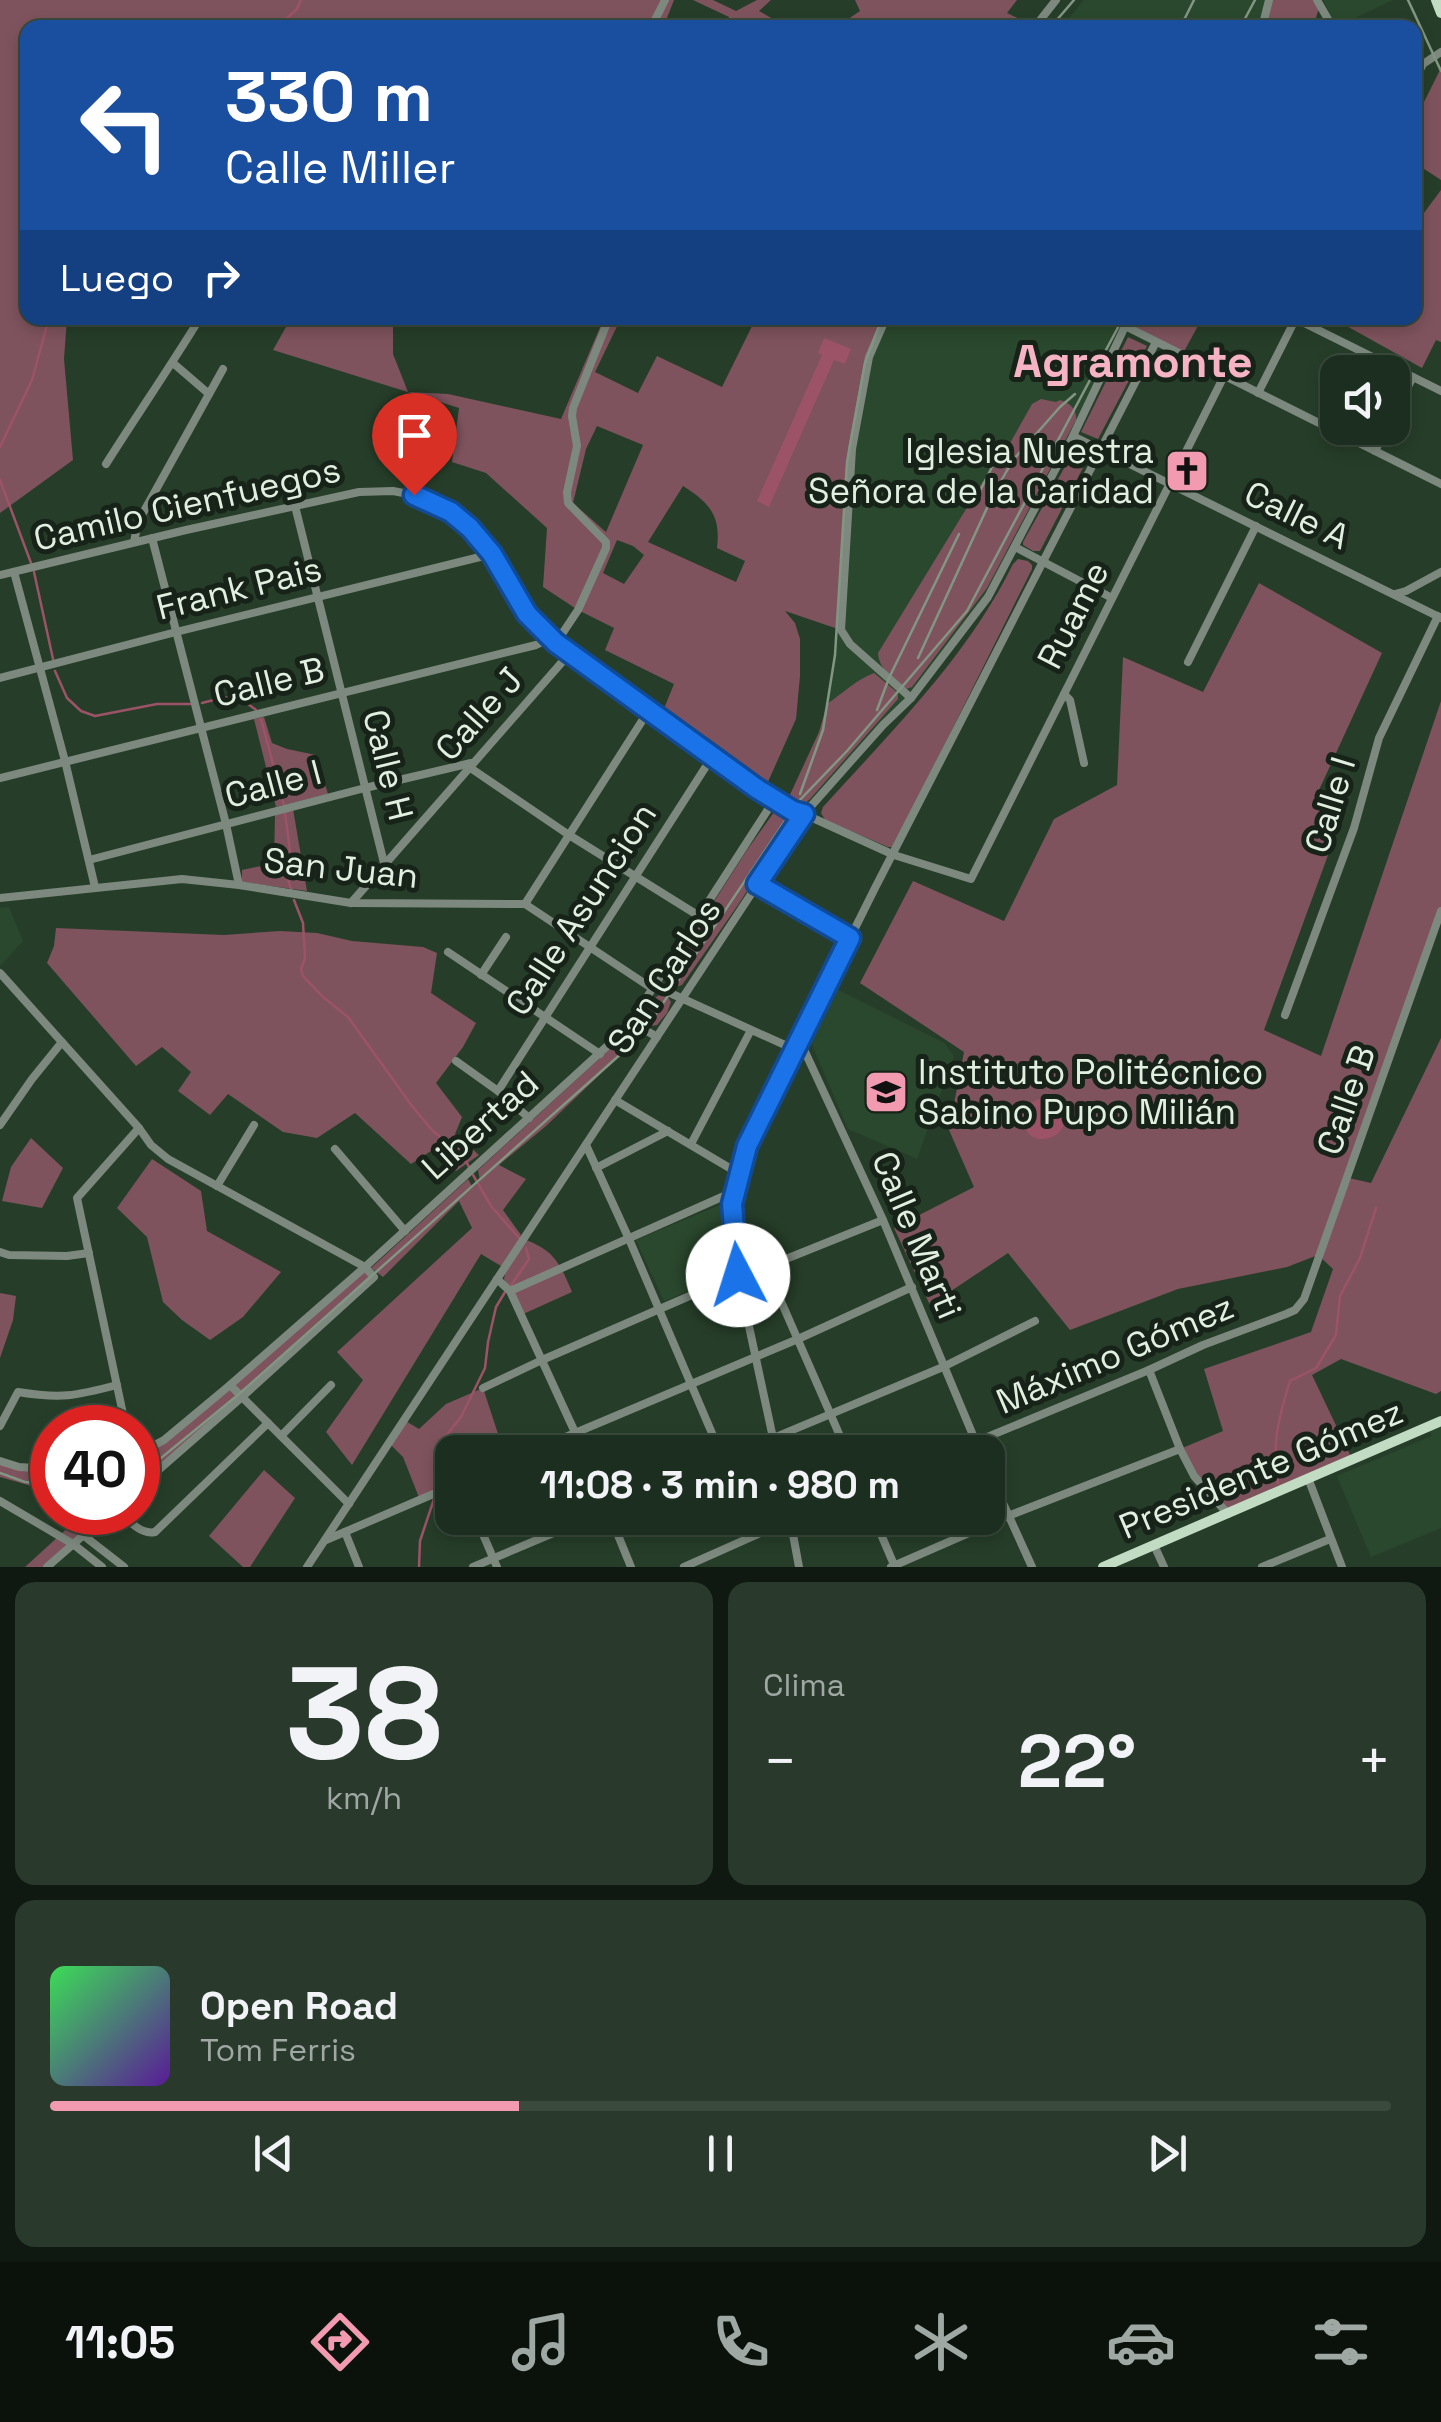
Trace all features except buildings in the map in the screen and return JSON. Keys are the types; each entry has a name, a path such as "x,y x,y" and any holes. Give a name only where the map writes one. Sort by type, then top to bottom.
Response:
{"main road":[{"path":"1436,0 1441,12"},
{"name":"Presidente Gómez","path":"1103,1567 1441,1421"}],"street":[{"path":"1040,20 1056,0"},
{"path":"106,464 196,325"},
{"path":"553,641 578,610 606,548 606,542 568,504 567,492 577,446 572,408 606,325"},
{"path":"883,325 869,357 852,449 840,630 850,644 911,698"},
{"name":"San Carlos","path":"307,1567 804,814 911,698 988,597 1074,436 1126,325"},
{"path":"1131,325 1156,342 1441,484"},
{"path":"1258,392 1292,325"},
{"path":"1310,325 1441,391"},
{"path":"773,1435 738,1275 732,1204 748,1143 1156,342"},
{"path":"174,362 208,394"},
{"path":"134,542 138,522 223,369"},
{"name":"Ruame","path":"971,880 1224,376"},
{"path":"1410,382 1413,376"},
{"name":"Calle A","path":"1074,436 1439,617"},
{"path":"1375,451 1378,445"},
{"name":"Camilo Cienfuegos","path":"0,575 359,492 414,495 451,512 470,528 492,554 527,614 553,641 774,800 894,855 971,880"},
{"name":"Calle H","path":"295,506 384,863"},
{"path":"1188,662 1256,526"},
{"path":"152,538 239,885"},
{"path":"1015,547 1112,598"},
{"name":"Frank Pais","path":"0,678 492,554"},
{"path":"14,572 95,888"},
{"path":"1395,594 1441,572"},
{"path":"1418,585 1420,607"},
{"name":"Calle I","path":"1285,1015 1354,828 1379,738 1439,617"},
{"name":"Calle B","path":"0,778 553,641"},
{"name":"Calle J","path":"351,903 570,654"},
{"path":"1064,694 1070,700 1084,762"},
{"path":"650,710 525,904 655,986 751,1030 798,1046"},
{"name":"Calle Asuncion","path":"498,1091 712,757"},
{"path":"470,765 569,835 699,916"},
{"name":"Calle I","path":"88,860 365,788 470,765"},
{"name":"Libertad","path":"160,1442 365,1266 632,1022 774,800"},
{"name":"San Juan","path":"0,898 182,879 351,903 525,904"},
{"path":"757,884 850,938"},
{"name":"Calle B","path":"1300,1306 1441,911"},
{"path":"481,975 506,937"},
{"path":"448,952 600,1054"},
{"path":"1,976 151,1145 168,1159 365,1266 372,1274 373,1278 160,1469"},
{"path":"632,1022 657,1037"},
{"path":"691,1144 751,1030"},
{"path":"0,1125 62,1042"},
{"name":"Calle Marti","path":"798,1046 883,1220 972,1435"},
{"path":"456,1062 529,1118"},
{"path":"615,1100 738,1172"},
{"path":"217,1186 254,1125"},
{"path":"121,1405 78,1198 139,1128"},
{"path":"596,1168 668,1132"},
{"path":"586,1145 713,1435"},
{"path":"335,1149 405,1230"},
{"path":"510,1291 733,1192"},
{"path":"483,1388 659,1308 883,1220"},
{"path":"0,1252 67,1256 89,1252"},
{"path":"766,1267 840,1435"},
{"path":"496,1280 510,1291 576,1433"},
{"path":"571,1435 798,1340 912,1287"},
{"name":"Máximo Gómez","path":"992,1435 1300,1306"},
{"path":"782,1435 943,1366 1034,1321"},
{"path":"1149,1370 1194,1476 1228,1514"},
{"path":"0,1426 18,1392 78,1396 117,1384"},
{"path":"230,1385 349,1504"},
{"path":"281,1436 331,1385"},
{"path":"160,1527 268,1423"},
{"path":"881,1535 894,1567 1008,1516 1180,1449"},
{"path":"0,1461 30,1467"},
{"path":"1308,1478 1342,1567"},
{"path":"326,1540 435,1493"},
{"path":"0,1501 73,1544 102,1567"},
{"path":"1005,1509 1032,1567"},
{"path":"345,1532 360,1567"},
{"path":"47,1567 84,1535 124,1567"},
{"path":"483,1535 495,1562"},
{"path":"473,1567 495,1562 553,1535"},
{"path":"618,1535 631,1567"},
{"path":"684,1567 754,1535"},
{"path":"794,1535 799,1567"},
{"path":"1262,1567 1330,1540"},
{"path":"1154,1546 1164,1567"}],"shaded area":[{"path":"0,0 674,0 666,20 20,20 20,325 66,325 64,359 73,460 0,513"},
{"path":"693,0 713,0 736,11 757,0 771,0 759,11 775,20 728,20 729,17"},
{"path":"855,0 1017,0 1007,13 1022,20 847,20 860,11"},
{"path":"1084,0 1269,0 1264,20 1068,20"},
{"path":"1269,0 1317,0 1320,5 1315,20 1264,20"},
{"path":"1323,0 1393,0 1351,20 1333,20"},
{"path":"1441,68 1441,180 1422,168 1422,106"},
{"path":"1441,190 1441,342 1436,340 1422,368 1410,361 1410,355 1399,355 1345,325 1422,325 1422,216"},
{"path":"287,325 393,325 393,354 408,392 448,394 561,419 601,325 618,325 595,372 638,393 657,356 722,387 753,325 883,325 865,363 847,462 841,630 785,611 795,623 800,639 796,719 767,784 663,711 674,684 605,650 614,628 543,587 547,528 486,473 452,462 459,408 273,350","holes":["597,426 643,445 606,532 573,503 586,449","683,486 712,511 717,548 745,561 736,582 648,542","617,540 644,555 624,584 603,573"]},
{"path":"884,325 1126,325 988,597 922,685 804,814 793,811 823,730 835,655 847,462 865,363"},
{"path":"1126,325 1198,325 1182,355"},
{"path":"1128,337 1147,346 1098,439 1081,432"},
{"path":"824,338 851,349 845,364 834,360 769,507 757,501 822,355 818,353"},
{"path":"1041,399 1067,403 1076,420 987,588 912,687 906,689 884,669 878,653 1032,404"},
{"path":"1077,445 1089,450 1089,456 1040,551 1033,551 1023,542"},
{"path":"1018,559 1028,561 1032,569 895,844 888,847 825,820 823,807 951,662"},
{"path":"1259,583 1382,653 1319,790 1342,817 1264,1030 1321,1056 1441,701 1441,911 1349,1178 1371,1183 1441,1038 1441,1391 1436,1394 1341,1359 1312,1375 1352,1459 1226,1515 1180,1449 1223,1431 1204,1369 1311,1332 1333,1269 1318,1255 1287,1267 1178,1289 1070,1330 1008,1253 930,1305 894,1228 974,1187 949,1130 964,1052 860,983 913,881 1004,921 1054,819 1117,785 1123,657 1203,692"},
{"path":"874,673 898,693 898,699 810,799 796,805 788,799 819,732 827,704"},
{"path":"264,717 272,743 316,755 328,794 276,807 254,719"},
{"path":"777,808 793,816 790,825 682,985 673,988 665,978"},
{"path":"293,809 307,891 242,882 242,870 274,863 275,813"},
{"path":"9,907 23,941 0,966 0,908"},
{"path":"56,928 224,935 317,933 352,941 423,947 437,953 431,993 476,1023 436,1083 462,1117 455,1134 479,1155 456,1171 434,1149 411,1164 355,1113 317,1138 283,1132 228,1094 210,1115 178,1091 191,1072 162,1047 136,1066 47,963"},
{"name":"Instituto Politécnico Sabino Pupo Milián","path":"834,988 944,1043 954,1056 917,1159 848,1129 810,1040"},
{"path":"659,995 671,1002 667,1013 657,1025 645,1027 642,1021 646,1010"},
{"path":"625,1035 632,1035 635,1041 499,1165 526,1179 503,1210 521,1235 509,1263 526,1240 536,1244 555,1260 572,1292 521,1315 504,1279 506,1269 481,1254 352,1465 326,1432 363,1380 337,1352 472,1228 459,1201 383,1277 371,1268 468,1179 470,1190 480,1181 478,1170"},
{"path":"1056,1097 1064,1113 1063,1126 1046,1139 1027,1132 1025,1121 1030,1103"},
{"path":"31,1138 63,1168 42,1208 2,1201 11,1167"},
{"path":"152,1159 201,1191 207,1231 281,1272 243,1317 210,1340 163,1302 147,1237 117,1208"},
{"path":"725,1203 732,1273 664,1301 636,1240"},
{"path":"365,1267 374,1277 160,1468 160,1442"},
{"path":"0,1293 16,1296 13,1320 0,1358"},
{"path":"483,1388 498,1435 435,1435 435,1493 420,1500 403,1457 389,1443 404,1420 419,1429 446,1404"},
{"path":"1441,1421 1441,1528 1371,1557 1337,1476 1432,1436 1428,1426"},
{"path":"0,1461 30,1466 30,1486 0,1477"},
{"path":"264,1470 295,1498 250,1567 243,1567 209,1536"},
{"path":"60,1535 84,1535 47,1567 25,1567"}],"waterway":[{"path":"285,20 301,0"},
{"path":"0,447 32,380 47,325"},
{"path":"0,480 31,563"},
{"path":"34,572 53,659"},
{"path":"55,671 67,698 81,711 95,716 157,704 190,704"},
{"path":"202,703 230,697 256,710"},
{"path":"261,719 284,805"},
{"path":"285,813 291,889"},
{"path":"294,900 303,923 303,976 348,1017 412,1106 432,1130 464,1157 469,1167"},
{"path":"473,1175 491,1206 519,1238"},
{"path":"1278,1483 1277,1431 1290,1381 1316,1368 1336,1335 1340,1296 1360,1258 1376,1208"},
{"path":"510,1287 529,1259 526,1248"},
{"path":"446,1435 461,1417 485,1368 496,1307 505,1292"},
{"path":"419,1567 420,1541 434,1499"}],"railway":[{"path":"1057,20 1074,0"},
{"path":"1184,20 1194,0"},
{"path":"1244,20 1255,0"},
{"path":"1408,0 1417,20"},
{"path":"1422,30 1441,71"},
{"path":"800,794 823,730 835,655 847,462 865,363 879,325"},
{"path":"160,1459 239,1394 641,1036 797,803 967,611 1119,325"},
{"path":"918,658 1013,460 1075,394"},
{"path":"979,493 999,453"},
{"path":"877,710 959,534"},
{"path":"0,1473 30,1482"}],"place":[{"name":"Iglesia Nuestra Señora de la Caridad","path":"1187,471"},
{"name":"Instituto Politécnico Sabino Pupo Milián","path":"886,1092"}],"district":[{"name":"Agramonte","path":"1133,361"}],"route":[{"path":"414,495 451,512 470,528 492,554 527,614 556,643 756,788 804,814 757,884 850,938 759,1120 738,1172 732,1204 738,1275"}]}
